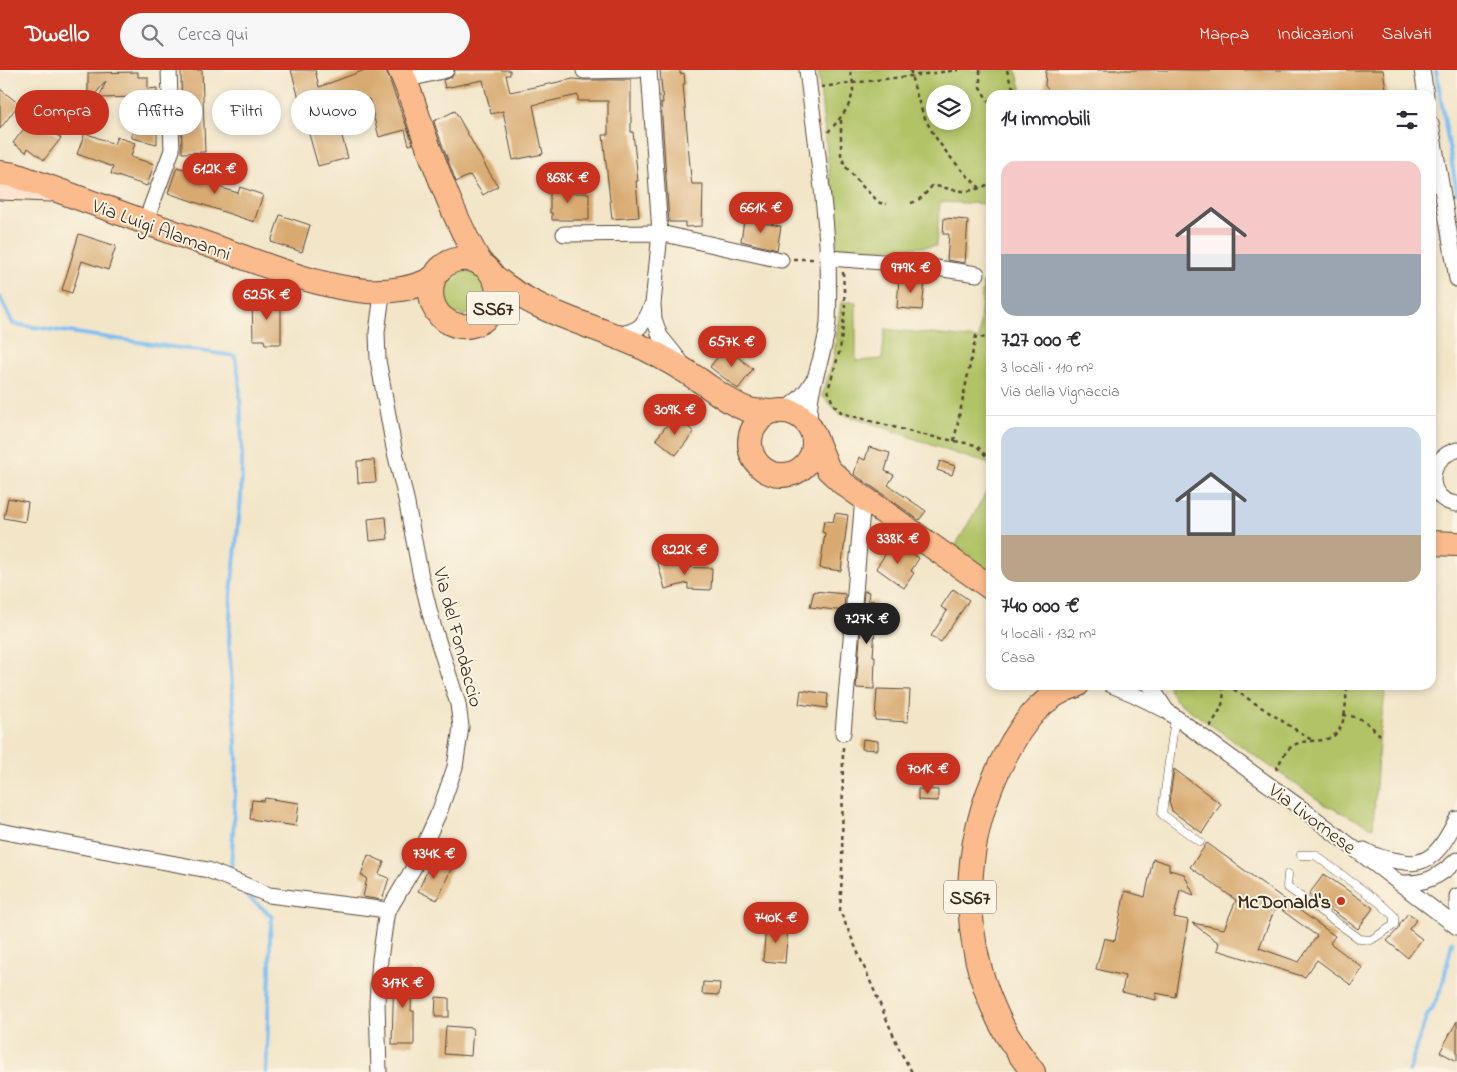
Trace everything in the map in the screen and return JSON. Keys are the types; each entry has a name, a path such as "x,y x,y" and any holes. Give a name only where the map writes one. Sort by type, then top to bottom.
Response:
{"main road":[{"path":"402,75 462,229 487,270"},
{"name":"Via Luigi Alamanni","path":"4,176 58,191 304,278 341,288 412,300 435,310"},
{"name":"SS67","path":"434,277 440,268 449,262 460,259 471,260 487,270 517,295 558,315 614,335 648,350 697,379 724,398 736,410 745,424 757,462 772,473 825,477 844,484"},
{"name":"SS67","path":"482,321 490,314 495,305 497,295 497,285 487,270"},
{"name":"Via Luigi Alamanni","path":"376,293 419,284 434,277"},
{"path":"434,277 430,294 435,310"},
{"name":"SS67","path":"435,310 442,318 452,324 462,326 473,325 503,314 518,311 558,315"},
{"name":"SS67","path":"724,398 754,412 777,411 799,415 812,431 828,469 844,484 986,581"},
{"path":"751,444 756,424 764,417 777,411"},
{"path":"790,473 800,469 812,453 814,443 812,431"},
{"path":"1436,543 1457,544"},
{"name":"SS67","path":"1033,1072 1007,1034 989,996 977,957 970,896 973,849 984,802 1000,766 1026,720 1035,690"},
{"name":"SS67","path":"1026,720 1050,698 1064,690"}],"street":[{"path":"146,223 172,150 169,70"},
{"path":"402,75 446,70"},
{"path":"584,70 638,70"},
{"path":"649,70 660,233 653,304 654,319 660,336 676,358 697,379"},
{"path":"807,70 836,258 826,339 811,396 809,412 812,431"},
{"path":"1422,70 1425,90"},
{"path":"1436,154 1457,279"},
{"path":"564,234 660,233 781,260"},
{"path":"836,258 909,264 977,274"},
{"name":"Via del Fondaccio","path":"376,293 378,360 394,448 430,616 458,704 461,727 456,767 440,810 414,867 387,910"},
{"path":"614,335 629,332 642,326 653,304"},
{"path":"777,411 797,402 808,389 818,369"},
{"path":"1437,464 1457,442"},
{"path":"1437,464 1448,453 1457,450"},
{"path":"1436,490 1440,496 1453,504"},
{"path":"843,733 863,498"},
{"name":"Via Livornese","path":"1123,690 1171,714 1342,839 1457,927"},
{"name":"Via Livornese","path":"1154,690 1171,714"},
{"path":"1342,839 1369,853 1389,860 1408,863 1418,862 1428,858 1444,843 1457,819"},
{"path":"0,830 208,870 269,895 387,910 380,959 377,1002 379,1072"},
{"path":"1399,882 1414,883 1432,879 1457,860"},
{"path":"1457,896 1457,914"}],"lane":[{"path":"1436,499 1453,504"},
{"path":"1171,714 1162,814 1200,842"},
{"path":"1288,874 1288,887 1360,939 1371,940 1394,925 1394,916 1380,903 1315,855 1301,855"}],"path":[{"path":"828,132 846,112 852,98 853,83 849,70"},
{"path":"911,70 911,76 928,125 943,148 980,188"},
{"path":"820,87 958,70"},
{"path":"980,70 980,87 986,97"},
{"path":"1007,70 1011,85 1017,90"},
{"path":"841,118 841,155 845,166 880,203 887,204"},
{"path":"911,203 919,201 924,197 932,186 942,186 962,191 986,186"},
{"path":"781,260 836,258 845,308 840,350 828,390 833,404 842,413 919,434 976,445 986,456"},
{"path":"954,441 976,336 986,338"},
{"path":"1203,722 1210,727 1221,710 1224,701 1223,690"},
{"path":"1235,690 1314,741"},
{"path":"1276,770 1284,754 1293,746 1299,743 1327,740 1336,735 1342,723 1346,690"},
{"path":"1343,715 1354,716 1364,720 1380,735"},
{"path":"843,733 840,911 901,1053 912,1072"}],"green space":[{"path":"818,70 1016,70 1022,90 986,90 986,204 940,202 936,246 838,251"},
{"path":"464,271 476,275 482,281 486,293 482,305 476,311 464,315 452,311 446,305 442,293 446,281 452,275"},
{"path":"983,282 986,282 986,463 860,419 840,414 822,396 833,362 841,302 856,302 856,361 882,359 885,329 979,339"},
{"path":"986,493 986,568 973,565 953,550"},
{"path":"1170,690 1385,690 1379,742 1373,828 1324,804 1175,698"}],"building":[{"path":"181,70 202,70 205,152 182,153 182,135 202,135 202,90 181,90"},
{"path":"291,70 315,70 319,87 365,70 386,70 413,144 409,145 405,130 379,137 375,122 375,90 297,90"},
{"path":"455,70 510,70 510,75 506,75 510,92 573,79 631,80 631,132 633,132 638,181 636,181 639,217 612,219 603,135 608,135 608,101 578,101 578,95 533,105 543,154 513,160 503,111 491,114 483,80 445,88 443,80 452,77"},
{"path":"660,70 680,70 680,74 684,73 685,84 683,84 692,184 703,184 702,226 685,227 685,222 669,222"},
{"path":"1046,70 1383,70 1386,90 1049,90 1045,86"},
{"path":"138,72 138,77 148,77 148,89 157,88 157,90 119,90 119,98 109,98 109,90 102,90 106,81 99,90 88,90 88,73"},
{"path":"0,89 15,101 15,109 0,129"},
{"path":"455,111 498,186 483,195 470,175 456,182 435,125 434,121"},
{"path":"19,135 56,135 61,138 44,160 28,148 26,152 13,143"},
{"path":"84,135 90,135 114,144 117,137 135,143 131,157 154,164 147,186 111,174 113,167 77,154"},
{"path":"132,135 157,135 157,144 132,138"},
{"path":"309,135 342,135 348,158 318,166"},
{"path":"177,167 201,174 199,181 238,193 240,187 263,195 254,222 168,193"},
{"path":"550,184 570,184 570,193 589,193 589,220 552,220 552,213 550,213"},
{"path":"280,215 310,225 302,252 271,242"},
{"path":"944,218 968,220 965,263 947,260 949,234 943,234"},
{"path":"744,220 781,226 777,250 741,241"},
{"path":"79,234 116,246 108,270 82,261 72,293 62,290"},
{"path":"899,278 925,280 922,310 897,308"},
{"path":"252,300 281,300 281,344 265,344 264,340 253,340"},
{"path":"725,347 753,369 738,389 710,367"},
{"path":"674,416 694,432 676,455 656,439"},
{"path":"869,447 890,453 885,471 894,475 888,485 926,511 919,520 854,474 859,457 865,460"},
{"path":"374,460 376,482 358,483 357,461"},
{"path":"940,461 955,466 952,475 937,470"},
{"path":"8,498 28,502 25,522 4,518"},
{"path":"835,513 848,515 841,571 820,568 825,533 822,532 824,521 833,522"},
{"path":"386,517 388,539 370,541 368,519"},
{"path":"894,542 919,558 911,571 914,573 904,588 876,568"},
{"path":"669,557 672,567 712,568 711,590 688,589 688,583 665,589 657,560"},
{"path":"953,589 969,600 941,642 931,636 947,611 941,607"},
{"path":"814,591 845,594 844,611 810,607"},
{"path":"864,591 869,592 868,600 877,601 873,656 875,656 874,689 856,688"},
{"path":"877,689 910,690 908,722 875,720"},
{"path":"801,690 828,694 827,708 799,704"},
{"path":"863,739 878,741 878,750 862,749"},
{"path":"1174,769 1221,804 1202,833 1172,811 1169,802"},
{"path":"918,789 938,790 938,801 918,800"},
{"path":"265,798 299,803 296,826 250,819 252,800 264,801"},
{"path":"1207,843 1335,936 1330,943 1363,968 1351,985 1317,960 1305,977 1217,950 1219,943 1192,923 1224,929 1236,900 1190,867","holes":["1276,906 1317,936 1299,962 1259,948"]},
{"path":"368,855 384,862 379,874 389,878 382,900 363,897 367,878 361,875"},
{"path":"1153,859 1169,864 1169,870 1184,874 1194,895 1180,890 1174,917 1188,920 1175,997 1156,993 1156,1000 1122,992 1125,976 1096,969 1104,938 1115,941 1125,891 1145,897"},
{"path":"432,860 451,869 437,900 418,891"},
{"name":"McDonald's","path":"1324,874 1373,908 1358,929 1309,894"},
{"path":"1408,913 1417,919 1409,929 1422,939 1408,958 1387,941 1399,928"},
{"path":"766,925 788,927 785,963 763,961"},
{"path":"394,969 412,969 411,1011 414,1011 414,1045 392,1045"},
{"path":"703,982 720,983 719,995 702,994"},
{"path":"436,997 449,998 449,1017 435,1017"},
{"path":"1457,1021 1457,1061 1440,1052"},
{"path":"446,1026 473,1028 471,1056 444,1054"}],"waterway":[{"path":"1436,70 1457,193"},
{"path":"0,297 13,324 235,356 239,378 242,464 241,498 231,594 229,643 237,759 231,870"},
{"path":"240,890 272,916 266,1072"},
{"path":"1409,1072 1427,1016 1442,987 1452,942"}],"place":[{"name":"McDonald's","path":"1341,901"}]}
